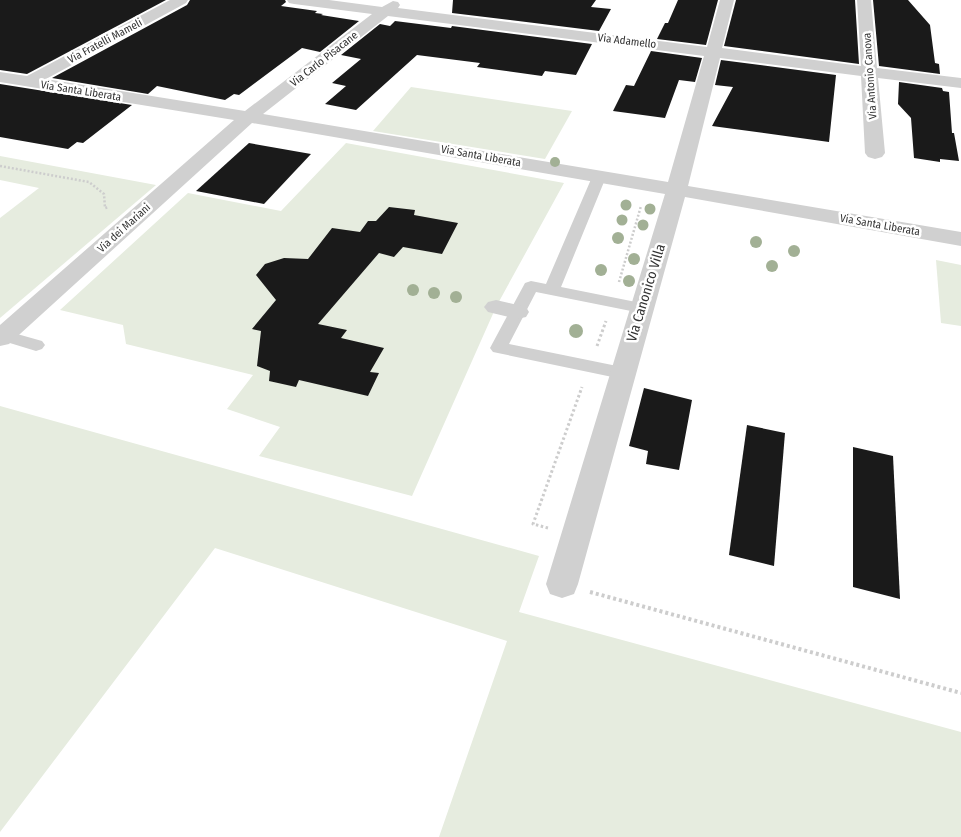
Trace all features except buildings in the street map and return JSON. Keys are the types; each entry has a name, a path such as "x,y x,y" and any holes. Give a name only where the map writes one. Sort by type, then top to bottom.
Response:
{"street":[{"name":"Via Fratelli Mameli","path":"29,82 181,0"},
{"name":"Via Adamello","path":"294,0 961,83"},
{"name":"Via Carlo Pisacane","path":"248,117 400,0"},
{"name":"Via Canonico Villa","path":"562,584 641,308 677,191 727,0"},
{"name":"Via Antonio Canova","path":"864,0 875,153"},
{"name":"Via Santa Liberata","path":"0,77 248,117 961,238"},
{"name":"Via dei Mariani","path":"2,337 248,117"}],"lane":[{"path":"552,290 599,177"},
{"path":"622,373 499,348 507,309 531,286 641,308"},
{"path":"2,337 36,345"}],"path":[{"path":"0,166 88,182 104,194 105,208 114,206"},
{"path":"562,584 961,693"}],"shaded area":[{"path":"411,87 572,111 545,159 373,131"},
{"path":"346,143 564,183 496,307 412,496 259,456 280,427 227,409 253,375 126,344 123,325 60,310 188,193 281,211"},
{"path":"0,156 156,185 0,318 0,218 39,188 0,180"},
{"path":"936,260 961,265 961,326 941,323"},
{"path":"0,406 539,556 519,612 961,732 961,837 439,837 507,641 215,548 0,832"}]}
